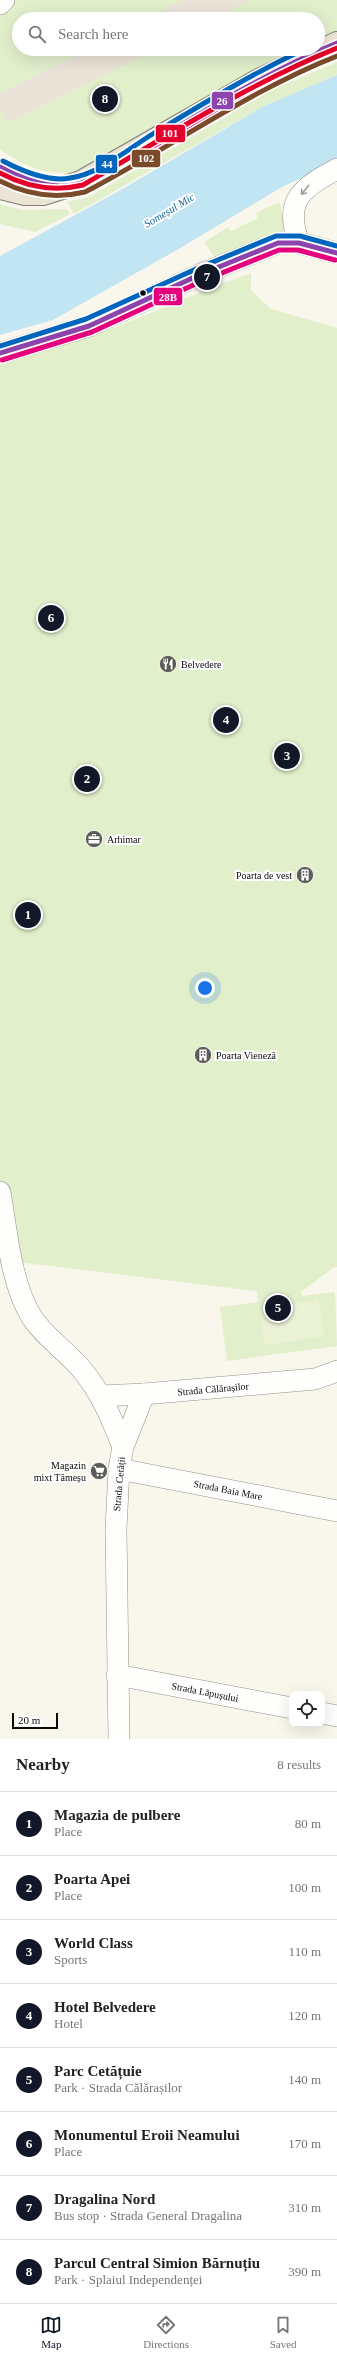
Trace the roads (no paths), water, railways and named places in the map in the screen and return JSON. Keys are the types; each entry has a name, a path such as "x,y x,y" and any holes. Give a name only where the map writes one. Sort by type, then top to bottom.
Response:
{"main road":[{"path":"325,49 337,43"},
{"path":"0,188 25,194 43,194 71,186 117,162 259,80 310,56"}],"street":[{"path":"0,4 4,0"},
{"path":"299,242 292,226 293,210 302,192 310,184 337,169"},
{"path":"0,353 89,326 199,275 278,243 299,242 337,253"},
{"name":"Strada Cetății","path":"0,1192 13,1264 29,1312 37,1324 83,1371 100,1396 123,1447 118,1469 116,1529 119,1739"},
{"name":"Strada Călărașilor","path":"100,1396 144,1394 315,1379 337,1371"},
{"path":"123,1447 144,1394"},
{"name":"Strada Baia Mare","path":"118,1469 337,1511"},
{"name":"Strada Lăpușului","path":"117,1675 289,1707"},
{"path":"325,1714 337,1716"}],"water":[{"name":"Someșul Mic","path":"337,75 337,162 282,187 182,247 53,320 0,335 0,256 119,191 264,106"}],"place":[{"name":"Parcul Central Simion Bărnuțiu","path":"105,99"},
{"name":"Dragalina Nord","path":"207,277"},
{"name":"Monumentul Eroii Neamului","path":"51,618"},
{"name":"Belvedere","path":"168,664"},
{"name":"Hotel Belvedere","path":"226,720"},
{"name":"World Class","path":"287,756"},
{"name":"Poarta Apei","path":"87,779"},
{"name":"Arhimar","path":"94,839"},
{"name":"Poarta de vest","path":"305,875"},
{"name":"Magazia de pulbere","path":"28,915"},
{"name":"Poarta Vieneză","path":"203,1055"},
{"name":"Parc Cetățuie","path":"278,1308"},
{"name":"Magazin mixt Tămeșu","path":"99,1471"}]}
